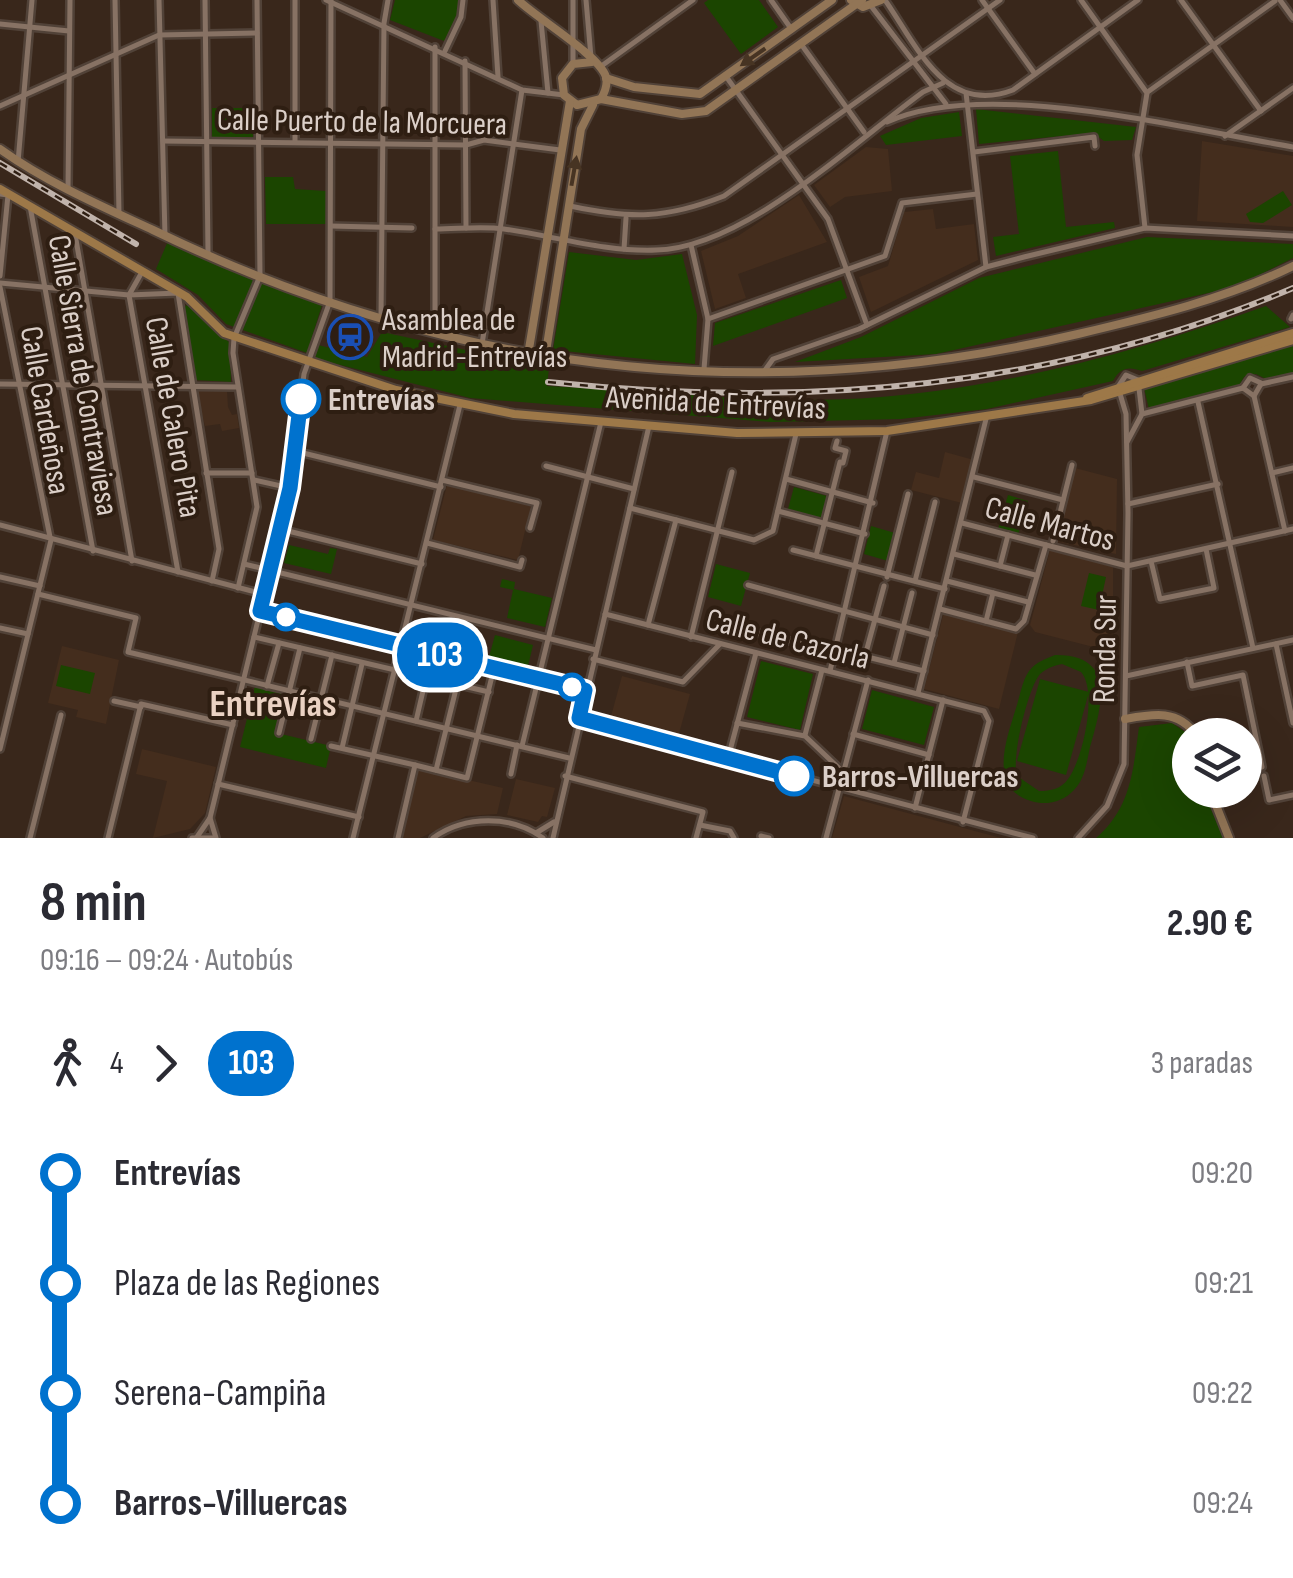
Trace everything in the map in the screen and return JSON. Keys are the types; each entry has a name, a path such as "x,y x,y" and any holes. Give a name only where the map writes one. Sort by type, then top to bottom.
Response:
{"main road":[{"path":"3,192 178,293 204,311 219,330 234,338"},
{"name":"Avenida de Entrevías","path":"234,338 307,364 460,406 601,422 796,434 888,431 986,419 1083,400 1293,333"},
{"name":"Avenida de Entrevías","path":"1139,383 1293,340"}],"street":[{"path":"18,162 32,0"},
{"path":"68,189 70,0"},
{"path":"115,0 119,214"},
{"path":"159,0 165,236"},
{"path":"205,0 208,256"},
{"path":"238,588 257,507 234,338 260,276 257,0"},
{"path":"294,143 295,0"},
{"path":"381,320 384,23 388,0"},
{"path":"444,51 461,17 463,0"},
{"path":"494,0 498,77"},
{"path":"518,0 594,62 606,78 681,95 700,94 832,0"},
{"path":"528,356 567,98 562,78 574,64 576,20 572,0"},
{"path":"586,0 594,62"},
{"path":"671,0 679,10"},
{"path":"574,64 594,62 693,0"},
{"path":"771,0 792,30"},
{"path":"871,6 883,0 943,84 966,93 990,96 1012,90 1138,0"},
{"path":"982,0 1035,74"},
{"path":"568,205 626,218 697,207 724,196 1000,0"},
{"path":"1081,0 1147,93 1137,156 1146,228"},
{"path":"1181,0 1261,110"},
{"path":"1150,91 1278,0 1293,18"},
{"path":"195,838 210,818 290,488 307,364 330,301 329,1 384,23 522,90 682,114 706,112 857,1 871,6 946,104"},
{"path":"556,32 576,20"},
{"path":"541,22 548,94"},
{"path":"0,24 69,31"},
{"path":"0,106 160,35 258,33"},
{"path":"801,44 864,132"},
{"path":"435,48 436,334"},
{"path":"465,61 466,229"},
{"path":"726,76 828,219 867,324"},
{"path":"545,358 582,129 606,78"},
{"path":"435,228 500,228 624,249 691,246 747,221 930,88 943,84"},
{"path":"1225,136 1293,88"},
{"path":"482,346 522,90"},
{"path":"1012,90 1015,104"},
{"path":"966,93 986,267"},
{"path":"880,126 946,104 1015,104 1293,147"},
{"path":"974,152 1094,137 1096,146"},
{"name":"Calle Puerto de la Morcuera","path":"163,141 466,145 484,140 560,150"},
{"path":"0,148 68,189 208,256 381,320 545,358 704,372 763,373 882,367 989,354 1223,296 1293,266"},
{"name":"Calle Cardeñosa","path":"3,192 0,282 45,529 51,540"},
{"path":"708,319 885,256 902,203 978,194"},
{"name":"Calle Sierra de Contraviesa","path":"30,206 93,551"},
{"path":"624,249 626,218"},
{"path":"330,226 412,228"},
{"path":"763,373 773,359 867,324 986,267 1146,228 1293,236"},
{"path":"74,232 132,561"},
{"path":"691,246 708,319 704,372"},
{"name":"Calle de Calero Pita","path":"142,272 130,295 178,572"},
{"path":"0,282 130,295 178,293 219,549 212,581"},
{"path":"530,344 538,352 547,345"},
{"path":"1126,414 1140,415 1198,402 1243,388 1250,378 1261,384 1293,377"},
{"path":"1139,383 1140,415"},
{"path":"0,384 238,387"},
{"path":"1254,396 1261,384"},
{"path":"1127,566 1289,530 1254,396 1243,388"},
{"name":"Ronda Sur","path":"1078,838 1096,823 1116,788 1124,764 1128,504 1126,414 1119,390"},
{"path":"1198,402 1253,648"},
{"path":"354,838 460,406"},
{"name":"Ronda Sur","path":"1125,445 1140,415"},
{"path":"918,693 986,419"},
{"path":"511,774 601,422"},
{"path":"553,838 649,426"},
{"path":"805,736 835,650 888,431"},
{"path":"630,508 754,540 771,535 796,434"},
{"path":"816,556 846,451 835,448 837,440"},
{"path":"295,451 537,504 530,528"},
{"name":"Calle Martos","path":"1050,543 1072,465"},
{"path":"546,466 634,488"},
{"path":"1272,473 1293,468"},
{"path":"691,637 732,472"},
{"path":"206,473 252,476 290,488"},
{"name":"Calle Martos","path":"974,477 1063,500"},
{"path":"786,479 873,502"},
{"path":"1128,504 1218,484"},
{"path":"888,575 908,494"},
{"path":"915,582 936,502"},
{"path":"778,511 865,534"},
{"path":"648,625 676,520"},
{"name":"Calle Martos","path":"962,523 1127,566"},
{"path":"0,525 264,594"},
{"path":"280,529 422,564"},
{"path":"1000,566 1008,535"},
{"path":"0,746 51,540"},
{"path":"427,543 520,567 522,560"},
{"path":"940,609 1016,629 1024,621 1035,576 1050,543"},
{"path":"1151,561 1160,600 1214,588 1206,549"},
{"path":"793,550 945,589"},
{"path":"954,554 1035,576"},
{"path":"244,564 596,650"},
{"path":"0,577 136,618 128,652 569,758"},
{"path":"947,581 1028,602"},
{"path":"748,586 933,635"},
{"path":"866,656 884,586"},
{"path":"986,621 993,593"},
{"path":"894,663 912,594"},
{"path":"260,611 585,690"},
{"name":"Calle de Cazorla","path":"605,614 988,714 963,822"},
{"path":"0,628 28,634"},
{"path":"738,628 924,670"},
{"path":"254,637 489,692"},
{"path":"1126,676 1293,640"},
{"path":"268,686 279,643"},
{"path":"594,659 683,682 720,644"},
{"path":"1276,644 1293,722"},
{"path":"279,733 300,648"},
{"path":"728,758 756,653"},
{"path":"311,739 332,655"},
{"path":"1187,662 1192,686 1243,675 1252,718"},
{"path":"342,748 362,663"},
{"path":"332,746 468,778 494,668"},
{"path":"416,721 426,678"},
{"path":"826,838 868,680"},
{"path":"436,770 456,685"},
{"path":"915,808 943,700"},
{"path":"114,701 232,725"},
{"path":"108,838 140,707"},
{"path":"1126,720 1164,714 1174,718"},
{"path":"30,838 61,715"},
{"path":"579,718 1033,838"},
{"path":"737,724 805,736 843,772"},
{"path":"853,734 929,755"},
{"path":"398,838 415,766"},
{"path":"565,776 703,812 696,838"},
{"path":"1264,776 1269,800 1293,795"},
{"path":"218,784 359,817"},
{"path":"1217,808 1229,838"},
{"path":"195,838 216,838 210,818"},
{"path":"433,838 456,826 486,821 503,821 543,838"},
{"path":"536,833 554,822"},
{"path":"700,824 730,831 734,838"}],"shaded area":[{"path":"1202,141 1293,156 1293,227 1197,221"},
{"path":"866,147 888,149 892,191 845,197 830,207 814,185"},
{"path":"799,195 827,242 738,274 746,298 715,309 701,251 738,236"},
{"path":"933,209 936,229 974,224 978,260 871,312 859,277 888,266 904,212"},
{"path":"196,390 227,391 228,407 232,415 237,414 239,428 222,431 220,424 205,426"},
{"path":"945,452 974,460 962,503 911,490 916,472 939,478"},
{"path":"1075,468 1117,479 1116,554 1056,541"},
{"path":"447,485 531,506 518,560 433,540"},
{"path":"1050,550 1113,567 1113,652 1035,632 1030,625"},
{"path":"944,612 1018,632 999,709 924,689"},
{"path":"62,646 119,660 106,724 76,717 78,710 48,703"},
{"path":"622,676 690,694 678,737 610,720"},
{"path":"142,749 216,767 205,813 190,829 153,838 167,781 136,774"},
{"path":"416,768 503,788 497,814 466,816 420,838 400,838"},
{"path":"516,779 555,788 547,817 542,816 538,822 507,815"},
{"path":"844,796 1001,838 832,838"}],"green space":[{"path":"395,0 460,0 458,14 444,41 390,20"},
{"path":"759,0 778,27 741,54 704,3"},
{"path":"212,108 253,108 253,137 212,137"},
{"path":"976,109 1136,127 1132,140 1104,141 1093,133 979,144"},
{"path":"959,112 962,136 886,145 880,136 921,118"},
{"path":"1058,151 1066,227 1114,222 1115,228 996,256 993,237 1019,234 1010,156"},
{"path":"265,177 293,177 295,189 326,191 326,224 266,224"},
{"path":"1283,191 1292,205 1263,223 1250,222 1246,214"},
{"path":"1147,237 1293,244 1293,258 1235,287 936,354 795,362 861,337 979,278"},
{"path":"168,241 322,305 307,353 226,324 198,295 156,269"},
{"path":"569,252 636,260 682,254 697,315 695,364 553,350"},
{"path":"841,280 847,298 713,346 715,323"},
{"path":"188,305 230,343 231,382 194,380 182,307"},
{"path":"1266,306 1290,327 1142,371 1125,369 1113,381 987,409 901,419 771,422 470,398 313,358 318,345 367,357 382,332 549,368 547,386 767,399 857,399 977,385 1036,373 1153,343"},
{"path":"1293,343 1293,373 1266,379 1256,374 1244,377 1239,386 1149,409 1144,388"},
{"path":"794,487 827,496 821,518 788,509"},
{"path":"1008,495 1028,501 1018,535 998,529"},
{"path":"871,526 895,533 888,561 864,554"},
{"path":"289,545 328,554 330,548 337,549 331,574 284,563"},
{"path":"716,564 750,573 741,606 708,597"},
{"path":"1089,573 1106,577 1099,610 1081,606"},
{"path":"502,579 515,582 514,589 552,598 545,627 507,618 513,590 500,587"},
{"path":"495,635 533,645 528,666 489,657"},
{"path":"1055,655 1089,663 1097,673 1100,700 1081,781 1065,797 1042,803 1017,795 1009,785 1005,747 1029,671","holes":["1062,664 1081,672 1086,681 1088,709 1079,757 1062,785 1039,791 1017,776 1016,767 1018,740 1030,693 1040,674 1050,667"]},
{"path":"761,661 813,674 800,730 747,717"},
{"path":"61,665 95,673 90,694 56,686"},
{"path":"1040,679 1089,692 1066,775 1017,761"},
{"path":"255,686 286,693 277,733 331,746 326,768 240,747"},
{"path":"872,690 934,707 924,745 862,729"},
{"path":"1172,723 1172,808 1210,808 1223,838 1096,838 1123,801 1132,774 1139,727"}],"railway":[{"path":"0,163 136,244"},
{"path":"548,382 739,393 927,383 1020,369 1112,349 1203,322 1293,288"}],"bus line":[{"name":"103","path":"301,399 290,488 260,611 585,690 579,718 794,776"}],"place":[{"name":"Asamblea de Madrid-Entrevías","path":"350,337"},
{"name":"Entrevías","path":"301,399"},
{"name":"Barros-Villuercas","path":"794,776"}],"district":[{"name":"Entrevías","path":"273,703"}]}
